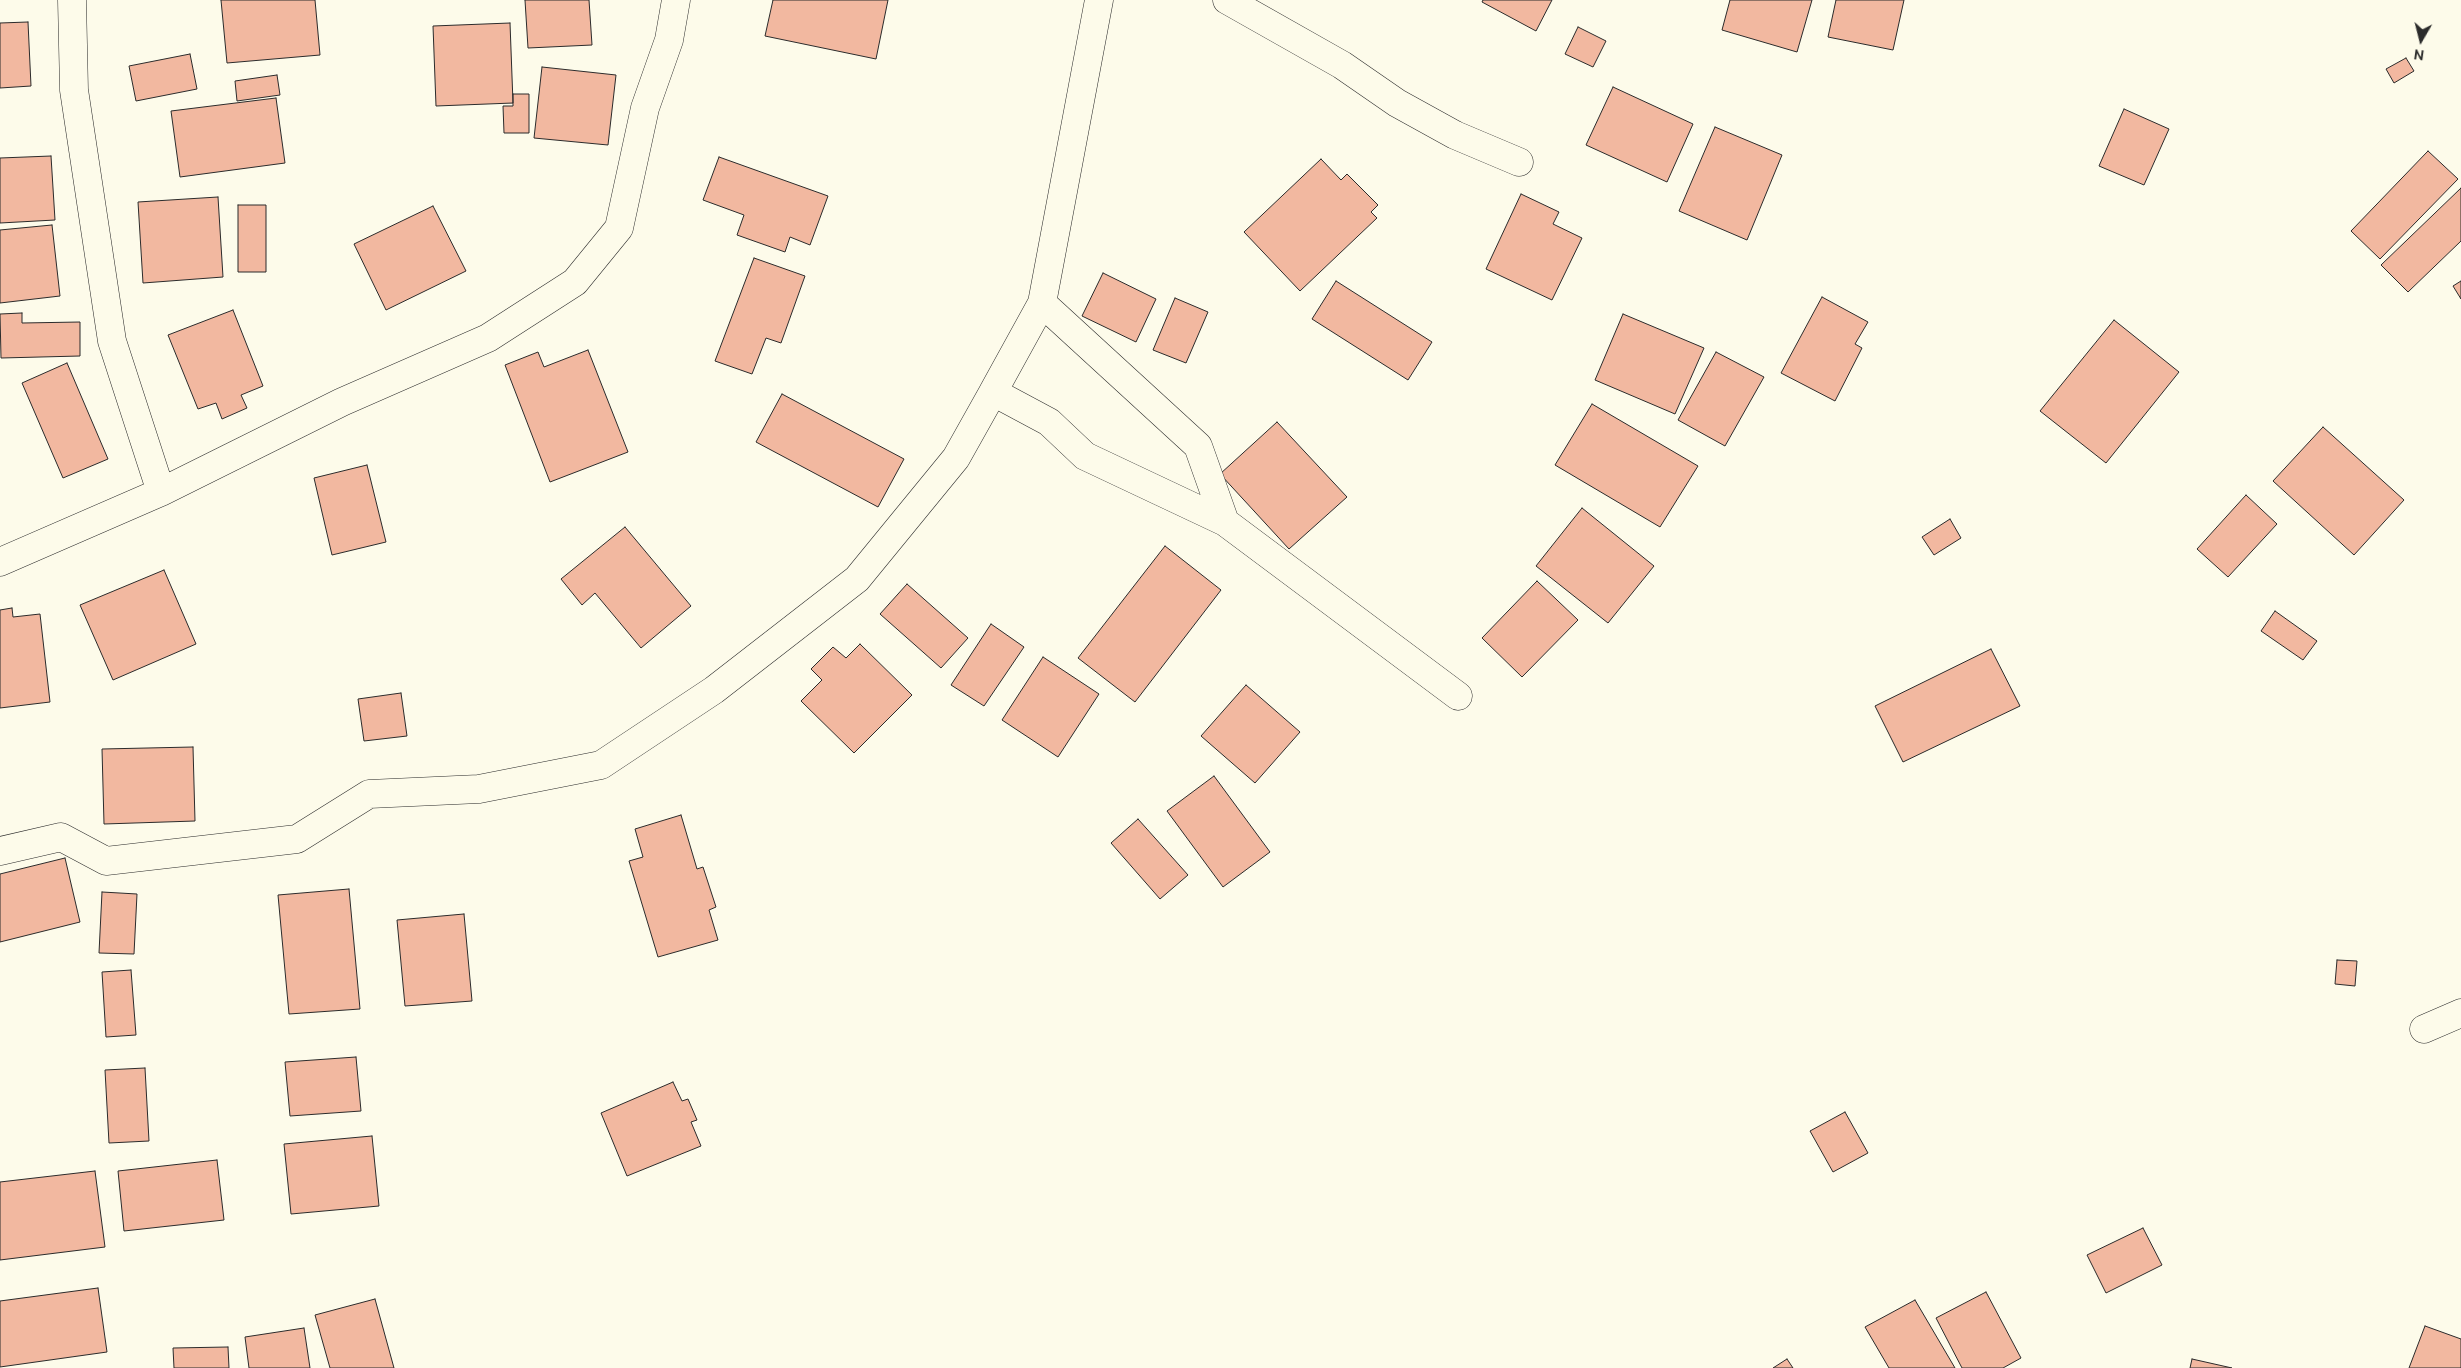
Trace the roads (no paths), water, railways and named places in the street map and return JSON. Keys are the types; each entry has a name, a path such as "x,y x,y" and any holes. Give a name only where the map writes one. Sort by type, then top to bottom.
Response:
{"street":[{"path":"72,0 74,90 112,340 161,492"},
{"path":"0,562 161,492 342,402 488,338 575,282 618,228 645,108 669,40 676,0"},
{"path":"0,851 61,838 106,860 297,839 369,794 479,789 601,765 714,690 857,579 956,458 993,392 1042,303 1099,0"},
{"path":"1227,0 1342,65 1397,103 1455,135 1519,162"},
{"path":"1042,303 1198,446 1225,522"},
{"path":"993,392 1049,422 1085,456 1225,522 1458,696"},
{"path":"2424,1030 2461,1013"}]}
